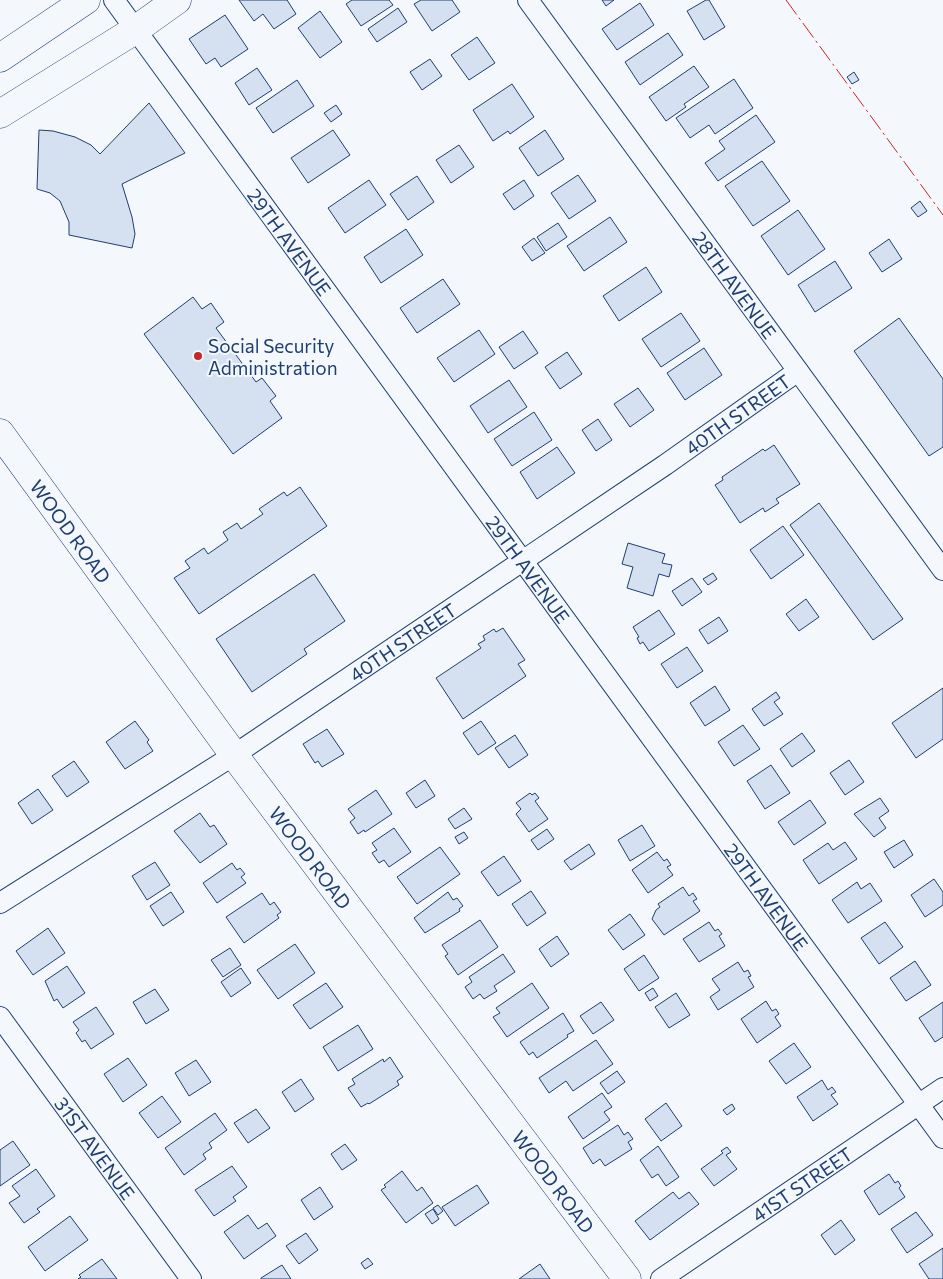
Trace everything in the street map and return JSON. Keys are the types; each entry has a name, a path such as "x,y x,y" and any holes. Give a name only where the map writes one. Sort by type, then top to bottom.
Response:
{"street":[{"path":"0,58 86,0"},
{"name":"29TH AVENUE","path":"114,0 282,228 522,562 943,1138"},
{"path":"0,114 135,30 177,0"},
{"name":"28TH AVENUE","path":"528,0 943,570"},
{"name":"40TH STREET","path":"0,903 234,755 522,562 798,371"},
{"name":"WOOD ROAD","path":"0,433 234,755 627,1279"},
{"name":"31ST AVENUE","path":"0,1017 191,1279"},
{"name":"41ST STREET","path":"661,1279 943,1088"}],"building":[{"path":"239,0 287,0 296,14 274,29 263,14 254,21"},
{"path":"352,0 389,0 393,5 361,26 346,4"},
{"path":"421,0 452,0 460,12 432,31 414,4"},
{"path":"602,0 614,0 606,6"},
{"path":"709,0 725,27 704,40 687,11"},
{"path":"640,3 654,25 617,50 602,29"},
{"path":"398,8 407,22 377,42 368,29"},
{"path":"320,11 342,42 320,58 298,28"},
{"path":"225,15 248,49 221,67 215,58 206,64 189,39"},
{"path":"668,33 683,55 640,85 625,62"},
{"path":"477,37 495,63 469,80 451,55"},
{"path":"430,59 442,76 422,90 410,72"},
{"path":"694,66 709,87 684,104 686,107 666,121 649,97"},
{"path":"257,68 272,90 249,105 235,83"},
{"path":"854,72 859,80 852,84 847,77"},
{"path":"734,79 753,108 715,134 709,125 690,138 676,118"},
{"path":"297,80 314,106 273,133 256,108"},
{"path":"512,84 534,117 510,134 508,131 493,141 473,110"},
{"path":"149,103 185,153 122,184 135,234 132,248 69,235 69,222 60,201 50,193 37,189 39,130 53,131 75,137 91,145 100,154"},
{"path":"336,105 342,114 331,122 324,113"},
{"path":"756,115 775,142 718,181 705,163 725,149 719,141"},
{"path":"333,130 350,155 308,183 291,158"},
{"path":"545,130 564,159 538,176 519,148"},
{"path":"459,145 474,167 451,183 436,160"},
{"path":"762,161 790,201 753,226 725,186"},
{"path":"578,175 596,201 569,219 551,193"},
{"path":"417,176 434,202 408,220 390,194"},
{"path":"369,180 386,205 345,233 328,208"},
{"path":"524,180 534,196 514,210 503,194"},
{"path":"920,201 927,211 918,217 911,208"},
{"path":"798,210 825,249 788,275 761,236"},
{"path":"610,217 627,242 584,271 567,246"},
{"path":"558,223 567,237 546,251 537,237"},
{"path":"406,229 423,255 381,283 364,257"},
{"path":"534,238 545,253 532,261 522,247"},
{"path":"889,239 902,259 882,272 869,253"},
{"path":"835,261 852,288 815,312 798,285"},
{"path":"646,267 662,292 619,321 603,296"},
{"path":"443,279 460,304 417,333 400,308"},
{"name":"Social Security Administration","path":"193,297 202,309 211,303 224,322 216,328 256,382 262,378 276,396 270,401 282,418 233,454 144,334"},
{"path":"681,313 700,341 661,367 642,339"},
{"path":"899,318 943,379 943,447 929,456 854,351"},
{"path":"479,330 495,354 454,382 437,358"},
{"path":"523,331 538,353 514,369 499,347"},
{"path":"704,348 722,375 685,400 667,373"},
{"path":"567,352 582,374 560,389 545,367"},
{"path":"509,380 527,407 488,433 470,406"},
{"path":"638,388 654,410 630,427 614,404"},
{"path":"534,412 552,440 512,466 494,439"},
{"path":"598,419 612,440 596,451 582,430"},
{"path":"774,445 800,484 776,499 779,503 765,512 763,508 740,523 715,485 723,480 722,477 763,449 765,451"},
{"path":"557,447 575,473 537,499 520,472"},
{"path":"300,487 327,526 199,614 174,578 190,568 185,561 204,548 208,554 228,540 223,532 237,523 241,529 263,514 259,509 284,492 287,496"},
{"path":"819,503 903,619 873,640 790,525"},
{"path":"783,526 804,555 771,579 750,550"},
{"path":"628,543 665,554 662,563 672,565 669,577 659,574 653,596 627,588 633,567 622,564"},
{"path":"713,573 717,579 708,585 703,579"},
{"path":"314,574 345,621 304,649 307,654 252,692 216,639"},
{"path":"692,578 702,592 682,606 672,591"},
{"path":"806,599 819,617 799,631 786,614"},
{"path":"659,610 675,634 649,651 643,642 640,644 637,638 639,637 633,627"},
{"path":"719,617 728,631 708,644 699,630"},
{"path":"503,628 525,660 518,664 526,676 463,719 436,678 481,648 478,644 485,640 483,636 494,629 496,632"},
{"path":"687,647 703,671 677,688 661,664"},
{"path":"715,686 730,710 705,726 690,703"},
{"path":"943,688 943,739 916,758 892,723"},
{"path":"776,692 780,698 774,702 783,714 764,726 752,709"},
{"path":"135,721 149,740 147,742 153,751 125,769 106,742"},
{"path":"481,721 496,743 478,755 463,733"},
{"path":"743,725 760,749 734,766 718,742"},
{"path":"327,729 344,754 322,767 318,761 315,763 303,744"},
{"path":"802,733 815,751 792,767 780,749"},
{"path":"515,735 528,755 509,768 495,748"},
{"path":"849,760 864,782 845,795 830,773"},
{"path":"74,761 89,782 67,797 52,776"},
{"path":"771,765 790,793 765,809 747,781"},
{"path":"425,780 435,796 416,808 406,793"},
{"path":"38,789 53,810 32,824 18,803"},
{"path":"376,790 392,814 365,832 364,830 358,834 350,822 355,818 348,809"},
{"path":"530,793 532,795 535,793 539,798 535,801 548,819 529,832 516,814 521,809 516,803"},
{"path":"880,798 889,811 879,818 886,828 874,837 854,814"},
{"path":"810,800 826,823 794,845 778,822"},
{"path":"464,808 472,819 455,829 448,819"},
{"path":"200,813 210,827 214,825 227,844 200,863 174,831"},
{"path":"642,825 655,846 630,861 618,840"},
{"path":"394,828 411,852 389,867 384,860 379,863 372,853 377,850 372,843"},
{"path":"547,829 554,839 538,850 531,840"},
{"path":"464,832 468,838 459,844 455,837"},
{"path":"904,840 913,855 894,868 884,852"},
{"path":"845,842 857,859 819,884 803,860 828,843 833,850"},
{"path":"589,844 595,854 571,870 564,861"},
{"path":"440,847 460,874 417,904 397,877"},
{"path":"657,852 664,861 667,859 671,865 667,867 673,875 648,893 632,870"},
{"path":"504,856 521,881 498,896 481,872"},
{"path":"155,862 170,885 147,900 132,876"},
{"path":"232,863 237,870 240,868 245,874 241,877 246,883 217,903 203,883"},
{"path":"934,879 943,892 943,905 925,917 911,895"},
{"path":"857,882 861,889 870,883 882,901 848,923 832,900"},
{"path":"683,887 689,896 693,893 697,899 693,901 700,911 664,935 652,919 656,910 660,907 658,904"},
{"path":"531,891 546,913 527,926 512,904"},
{"path":"171,892 184,912 163,926 150,906"},
{"path":"448,892 453,900 457,898 463,906 459,909 460,911 425,933 414,918"},
{"path":"262,893 270,905 274,902 281,912 277,915 279,918 244,943 226,917"},
{"path":"630,914 645,935 623,950 608,930"},
{"path":"480,920 498,947 458,975 445,956 448,954 442,945"},
{"path":"709,922 715,931 718,929 722,934 719,936 725,946 699,962 683,939"},
{"path":"885,922 903,947 879,964 861,938"},
{"path":"48,928 65,953 33,975 16,951"},
{"path":"557,936 569,954 551,967 539,949"},
{"path":"295,944 315,973 278,999 257,970"},
{"path":"230,948 241,965 223,977 211,960"},
{"path":"503,954 515,972 494,986 497,991 484,999 480,994 473,999 465,987 472,982 469,977"},
{"path":"644,955 659,978 639,991 624,969"},
{"path":"915,961 931,985 906,1001 890,978"},
{"path":"738,962 744,972 748,970 751,976 748,977 754,987 718,1010 710,997 720,990 712,979"},
{"path":"67,966 85,993 63,1008 57,999 54,1001 45,981"},
{"path":"241,968 251,983 231,997 221,982"},
{"path":"326,983 343,1007 310,1029 293,1005"},
{"path":"532,983 549,1008 507,1037 493,1017 500,1013 496,1008"},
{"path":"653,988 658,996 650,1001 645,993"},
{"path":"155,989 169,1010 146,1024 133,1002"},
{"path":"676,993 690,1015 669,1028 655,1007"},
{"path":"766,1001 772,1011 776,1009 779,1014 775,1017 781,1026 757,1043 741,1019"},
{"path":"601,1002 614,1020 593,1034 580,1016"},
{"path":"943,1002 943,1037 935,1042 919,1018"},
{"path":"96,1007 114,1034 91,1049 85,1040 82,1042 76,1033 79,1030 73,1022"},
{"path":"563,1013 574,1031 537,1058 533,1052 529,1055 520,1042"},
{"path":"358,1025 373,1049 338,1071 323,1047"},
{"path":"596,1040 613,1064 573,1091 566,1081 549,1093 539,1078"},
{"path":"794,1043 811,1067 786,1084 769,1061"},
{"path":"390,1057 403,1077 397,1081 399,1085 361,1107 348,1088 355,1084 352,1079 383,1059 384,1062"},
{"path":"128,1058 147,1085 123,1102 104,1074"},
{"path":"196,1060 211,1082 189,1096 175,1073"},
{"path":"617,1071 625,1082 608,1094 600,1083"},
{"path":"301,1079 314,1099 295,1112 282,1092"},
{"path":"822,1080 828,1090 832,1087 836,1092 831,1095 838,1104 813,1121 797,1097"},
{"path":"602,1093 612,1107 604,1112 610,1120 583,1139 568,1117"},
{"path":"162,1096 181,1122 158,1138 139,1113"},
{"path":"666,1103 682,1126 661,1141 645,1119"},
{"path":"732,1104 735,1109 727,1115 723,1110"},
{"path":"256,1109 270,1128 248,1143 234,1123"},
{"path":"215,1113 227,1130 209,1143 212,1148 203,1154 206,1159 184,1175 165,1148"},
{"path":"618,1125 624,1135 628,1132 633,1139 628,1142 632,1149 605,1166 600,1159 593,1164 583,1148"},
{"path":"13,1141 30,1165 0,1186 0,1150"},
{"path":"345,1144 357,1160 342,1170 331,1154"},
{"path":"658,1146 679,1177 666,1186 658,1174 652,1178 640,1160"},
{"path":"727,1147 731,1152 726,1155 737,1169 714,1186 701,1169 723,1153 721,1151"},
{"path":"232,1166 247,1187 233,1197 236,1201 214,1216 195,1190"},
{"path":"36,1169 55,1196 37,1209 40,1212 24,1223 9,1203 20,1196 12,1186"},
{"path":"402,1171 417,1191 422,1187 433,1203 406,1223 381,1190 386,1187 384,1185"},
{"path":"889,1174 895,1183 898,1181 901,1186 899,1188 905,1197 879,1215 864,1191"},
{"path":"477,1185 489,1203 455,1226 442,1207"},
{"path":"320,1187 333,1207 314,1220 301,1200"},
{"path":"673,1192 679,1199 689,1192 699,1204 650,1240 635,1221"},
{"path":"438,1205 443,1211 438,1215 433,1208"},
{"path":"433,1209 439,1219 432,1224 425,1214"},
{"path":"916,1212 933,1235 907,1253 891,1229"},
{"path":"248,1215 258,1229 267,1223 276,1236 244,1259 224,1232"},
{"path":"70,1216 88,1240 45,1271 28,1247"},
{"path":"841,1220 855,1240 835,1255 821,1235"},
{"path":"306,1233 318,1250 299,1264 286,1246"},
{"path":"943,1248 943,1279 929,1279 919,1264"},
{"path":"368,1258 373,1264 365,1269 361,1263"},
{"path":"102,1259 117,1279 78,1279 81,1277 79,1275"},
{"path":"540,1264 550,1279 519,1279"},
{"path":"282,1265 291,1279 261,1279 261,1278"}],"power":[{"path":"786,0 943,215"}],"place":[{"name":"Social Security Administration","path":"198,356"}]}
